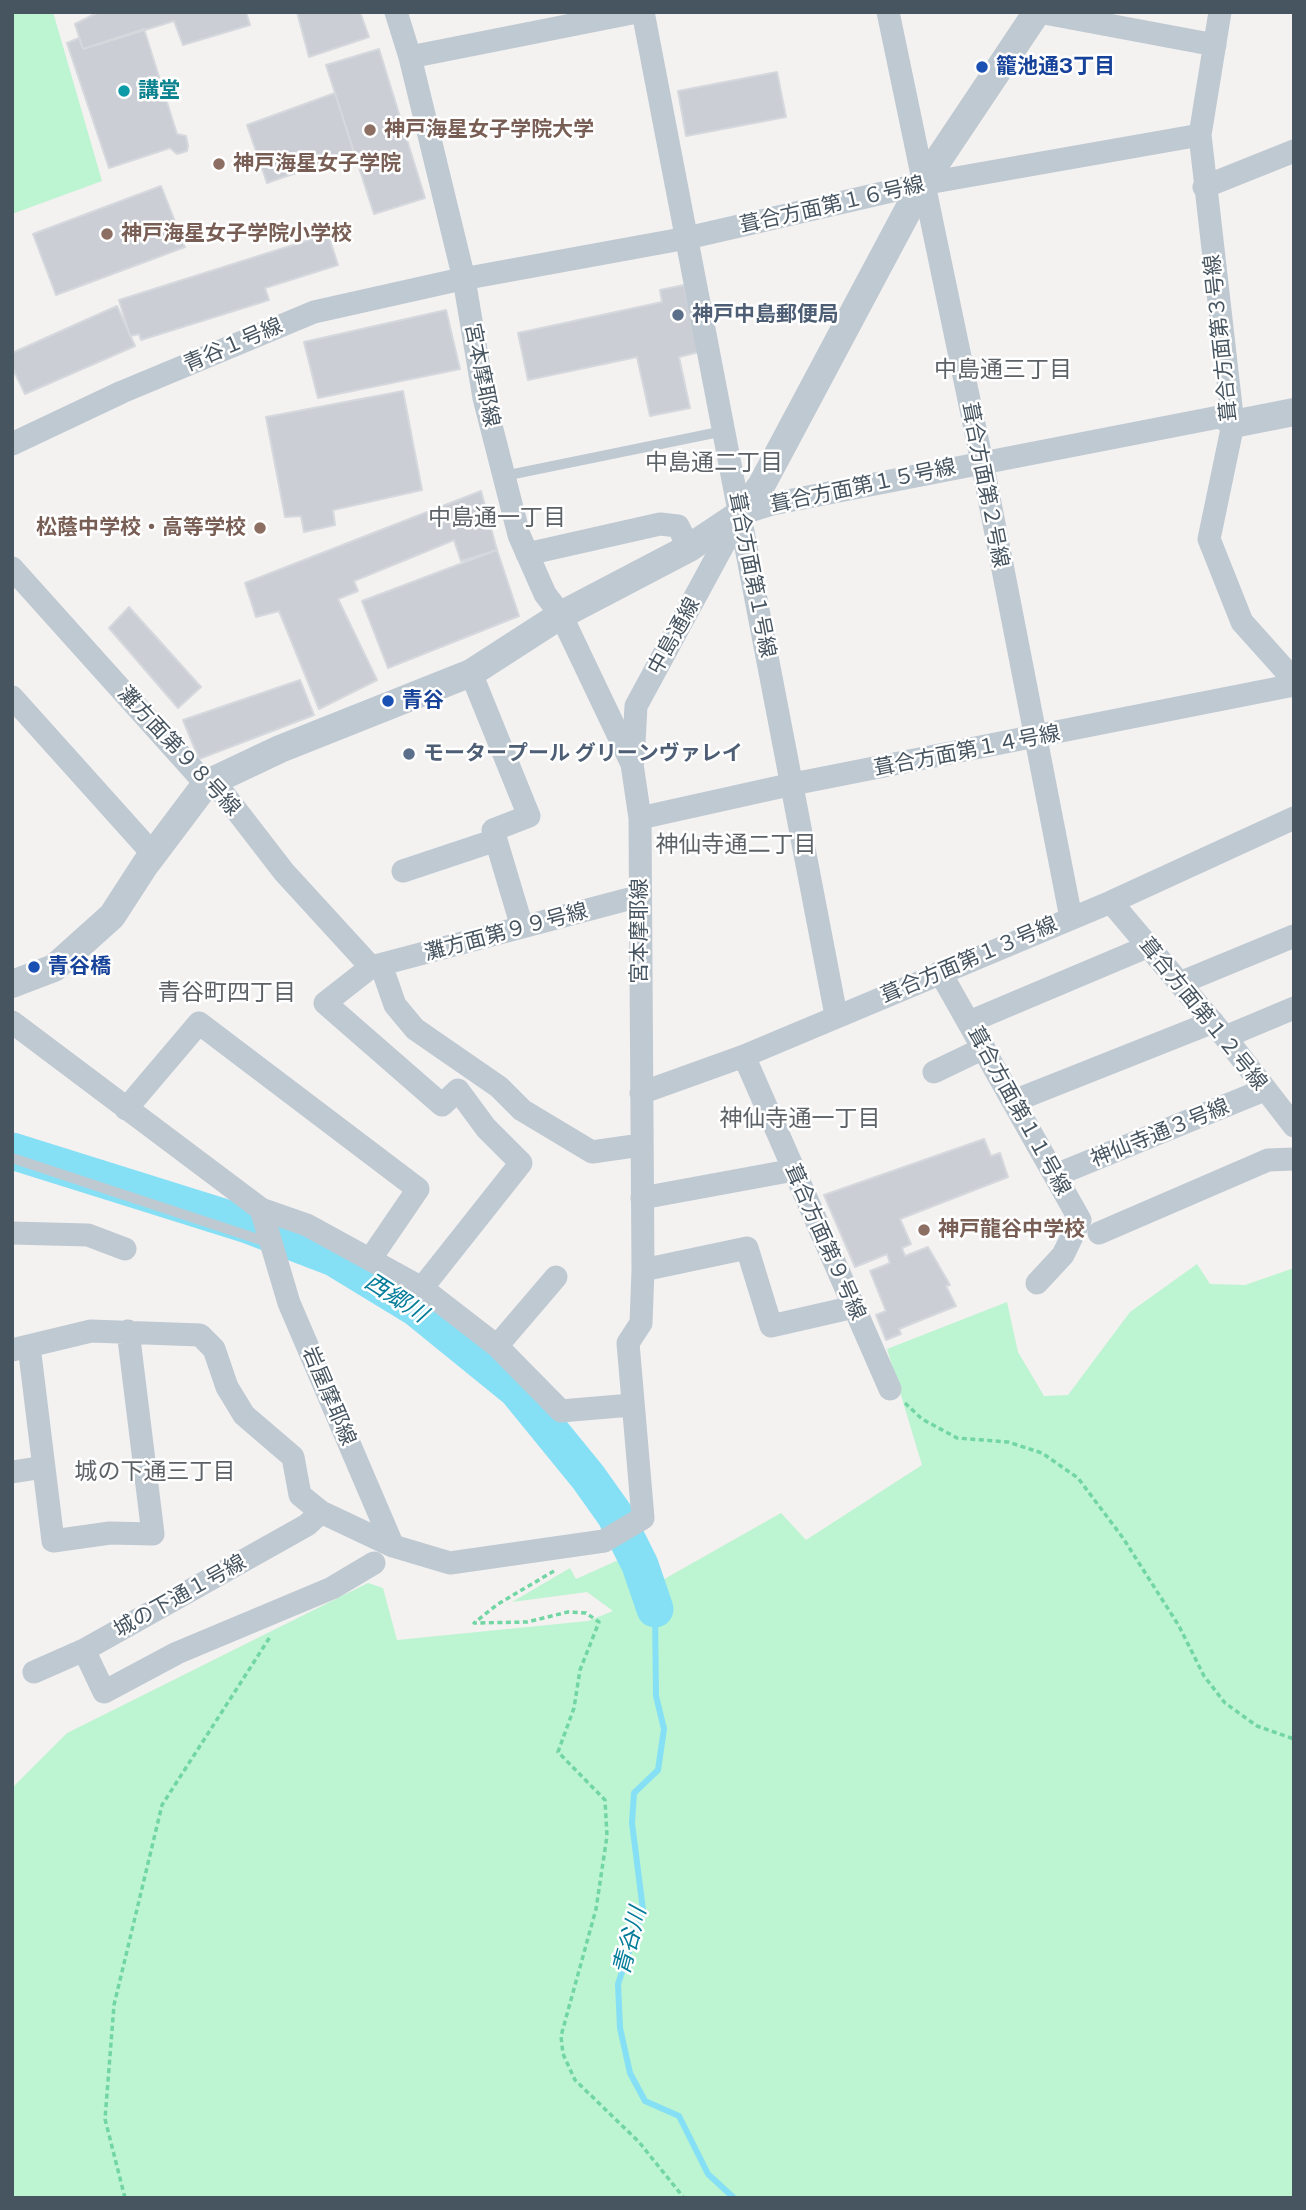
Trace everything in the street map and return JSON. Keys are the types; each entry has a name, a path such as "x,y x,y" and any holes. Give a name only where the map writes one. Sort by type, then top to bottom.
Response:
{"street":[{"name":"宮本摩耶線","path":"393,1546 450,1563 604,1541 642,1518 628,1343 641,1323 643,1270 640,818 632,764 561,615 545,594 519,535 484,398 464,279 410,57 396,12"},
{"path":"410,57 637,12"},
{"name":"葺合方面第１号線","path":"643,12 836,1015"},
{"name":"葺合方面第２号線","path":"888,12 982,462 1071,918"},
{"path":"12,984 54,968 90,938 118,908 153,854 206,784 280,750 471,673 561,615 690,548 740,514 761,486 922,184 1038,12 1215,45"},
{"name":"葺合方面第３号線","path":"1220,12 1200,135 1233,424 1209,539 1242,622 1294,682"},
{"name":"葺合方面第１６号線","path":"464,279 687,238 922,184 1200,135"},
{"path":"1204,187 1294,151"},
{"name":"青谷１号線","path":"12,444 121,392 314,312 464,279"},
{"path":"1233,424 1294,412"},
{"name":"葺合方面第１５号線","path":"740,514 772,504 1219,416 1233,424"},
{"name":"中島通線","path":"632,764 636,706 740,514"},
{"path":"527,554 660,524 678,526 690,548"},
{"name":"灘方面第９８号線","path":"12,568 206,784 223,793 284,872 376,966 395,1005 415,1029 499,1087 522,1110 592,1152 642,1145"},
{"path":"471,673 529,816 493,830 522,927"},
{"name":"葺合方面第１４号線","path":"640,818 793,784 1034,739 1294,682"},
{"path":"12,697 153,854"},
{"name":"葺合方面第１３号線","path":"641,1093 744,1056 836,1015 1111,902 1294,818"},
{"path":"403,871 496,840"},
{"name":"灘方面第９９号線","path":"376,966 640,896"},
{"name":"葺合方面第１２号線","path":"1111,902 1219,1029 1294,1126"},
{"path":"1180,983 1294,936"},
{"path":"969,1022 1149,946"},
{"path":"376,966 326,1003 442,1105 458,1090 486,1128 521,1163 422,1288"},
{"name":"葺合方面第１１号線","path":"940,972 1080,1220 1063,1255 1037,1283"},
{"path":"1014,1101 1219,1029 1294,1008"},
{"path":"12,1022 262,1212 307,1225 422,1288 497,1346 561,1412 631,1405"},
{"path":"127,1109 199,1023 418,1189 371,1258"},
{"path":"934,1072 984,1048"},
{"name":"葺合方面第９号線","path":"744,1056 890,1390"},
{"name":"神仙寺通３号線","path":"1056,1175 1264,1090"},
{"path":"1100,1233 1268,1160 1294,1159"},
{"path":"642,1198 794,1170"},
{"name":"岩屋摩耶線","path":"262,1212 289,1303 393,1546"},
{"path":"12,1233 88,1235 125,1249"},
{"path":"643,1270 747,1248 771,1326 854,1307"},
{"path":"497,1346 556,1277"},
{"path":"128,1331 153,1534 110,1534 53,1541 44,1466 21,1348 91,1331 128,1331 200,1335 214,1349 227,1387 244,1415 293,1457 300,1495 321,1512 393,1546"},
{"path":"12,1472 44,1466"},
{"name":"城の下通１号線","path":"34,1672 84,1650 307,1525 321,1512"},
{"path":"84,1650 104,1692 177,1653 332,1588 374,1563"}],"lane":[{"path":"504,476 724,431"},
{"path":"12,1158 270,1243"}],"path":[{"path":"890,1390 922,1419 957,1438 1009,1442 1042,1453 1078,1478 1123,1538 1179,1626 1204,1676 1225,1703 1257,1726 1294,1739"},
{"path":"557,1569 498,1604 474,1623 527,1622 568,1612 586,1613 599,1622 580,1670 574,1708 558,1752 605,1800 607,1836 596,1909 561,2036 563,2054 575,2080 639,2141 684,2198"},
{"path":"125,2198 104,2119 114,2005 162,1805 290,1605"}],"green space":[{"path":"12,12 53,12 102,181 12,214"},
{"path":"1197,1264 1210,1284 1245,1285 1294,1268 1294,2198 12,2198 12,1788 67,1733 368,1583 383,1588 397,1640 588,1621 613,1611 587,1592 512,1602 570,1568 576,1579 623,1558 659,1582 781,1513 806,1540 922,1465 887,1349 1007,1302 1018,1352 1044,1396 1068,1395 1130,1312"}],"building":[{"path":"99,12 246,12 250,25 183,45 174,21 83,49 75,24"},
{"path":"297,12 360,12 369,37 309,57"},
{"name":"講堂","path":"144,29 177,134 186,136 187,151 177,154 170,148 109,168 67,43 79,38 83,49"},
{"path":"379,49 425,198 374,214 326,65"},
{"path":"777,72 786,117 686,136 678,91"},
{"path":"335,93 354,153 267,183 247,125"},
{"path":"161,186 185,247 56,295 33,234"},
{"path":"328,234 338,265 265,288 269,300 141,340 139,334 130,336 119,300"},
{"path":"684,285 699,352 679,357 690,408 650,416 637,357 528,380 518,333 662,302 660,290"},
{"path":"117,306 135,346 25,394 12,367 12,353"},
{"path":"446,310 460,369 318,398 304,342"},
{"path":"403,391 422,490 333,510 335,525 304,532 301,516 285,517 266,417"},
{"path":"481,491 497,550 461,561 454,540 354,581 358,591 338,599 377,680 319,709 279,611 256,617 245,583"},
{"path":"497,550 519,616 388,668 362,601"},
{"path":"129,607 201,687 178,708 109,628"},
{"path":"300,680 314,715 199,759 183,720"},
{"path":"984,1139 991,1156 1000,1153 1008,1177 900,1219 911,1244 902,1248 905,1256 928,1247 950,1285 946,1286 956,1306 899,1329 901,1334 886,1340 876,1315 886,1311 870,1271 890,1263 887,1254 855,1267 824,1195"}],"waterway":[{"name":"西郷川","path":"12,1151 245,1224 334,1258 416,1308 517,1390 588,1477 615,1515 640,1565 655,1609"},
{"name":"青谷川","path":"655,1609 656,1696 664,1729 658,1770 634,1793 632,1823 643,1910 618,1984 620,2028 630,2073 645,2101 679,2116 708,2174 734,2198"}],"place":[{"name":"籠池通3丁目","path":"982,67"},
{"name":"講堂","path":"124,91"},
{"name":"神戸海星女子学院大学","path":"370,130"},
{"name":"神戸海星女子学院","path":"219,164"},
{"name":"神戸海星女子学院小学校","path":"107,234"},
{"name":"神戸中島郵便局","path":"678,315"},
{"name":"松蔭中学校・高等学校","path":"260,528"},
{"name":"青谷","path":"388,701"},
{"name":"モータープール グリーンヴァレイ","path":"409,754"},
{"name":"青谷橋","path":"34,967"},
{"name":"神戸龍谷中学校","path":"924,1230"}],"district":[{"name":"中島通三丁目","path":"1003,370"},
{"name":"中島通二丁目","path":"714,463"},
{"name":"中島通一丁目","path":"497,518"},
{"name":"神仙寺通二丁目","path":"736,845"},
{"name":"青谷町四丁目","path":"227,993"},
{"name":"神仙寺通一丁目","path":"800,1119"},
{"name":"城の下通三丁目","path":"155,1472"}]}
